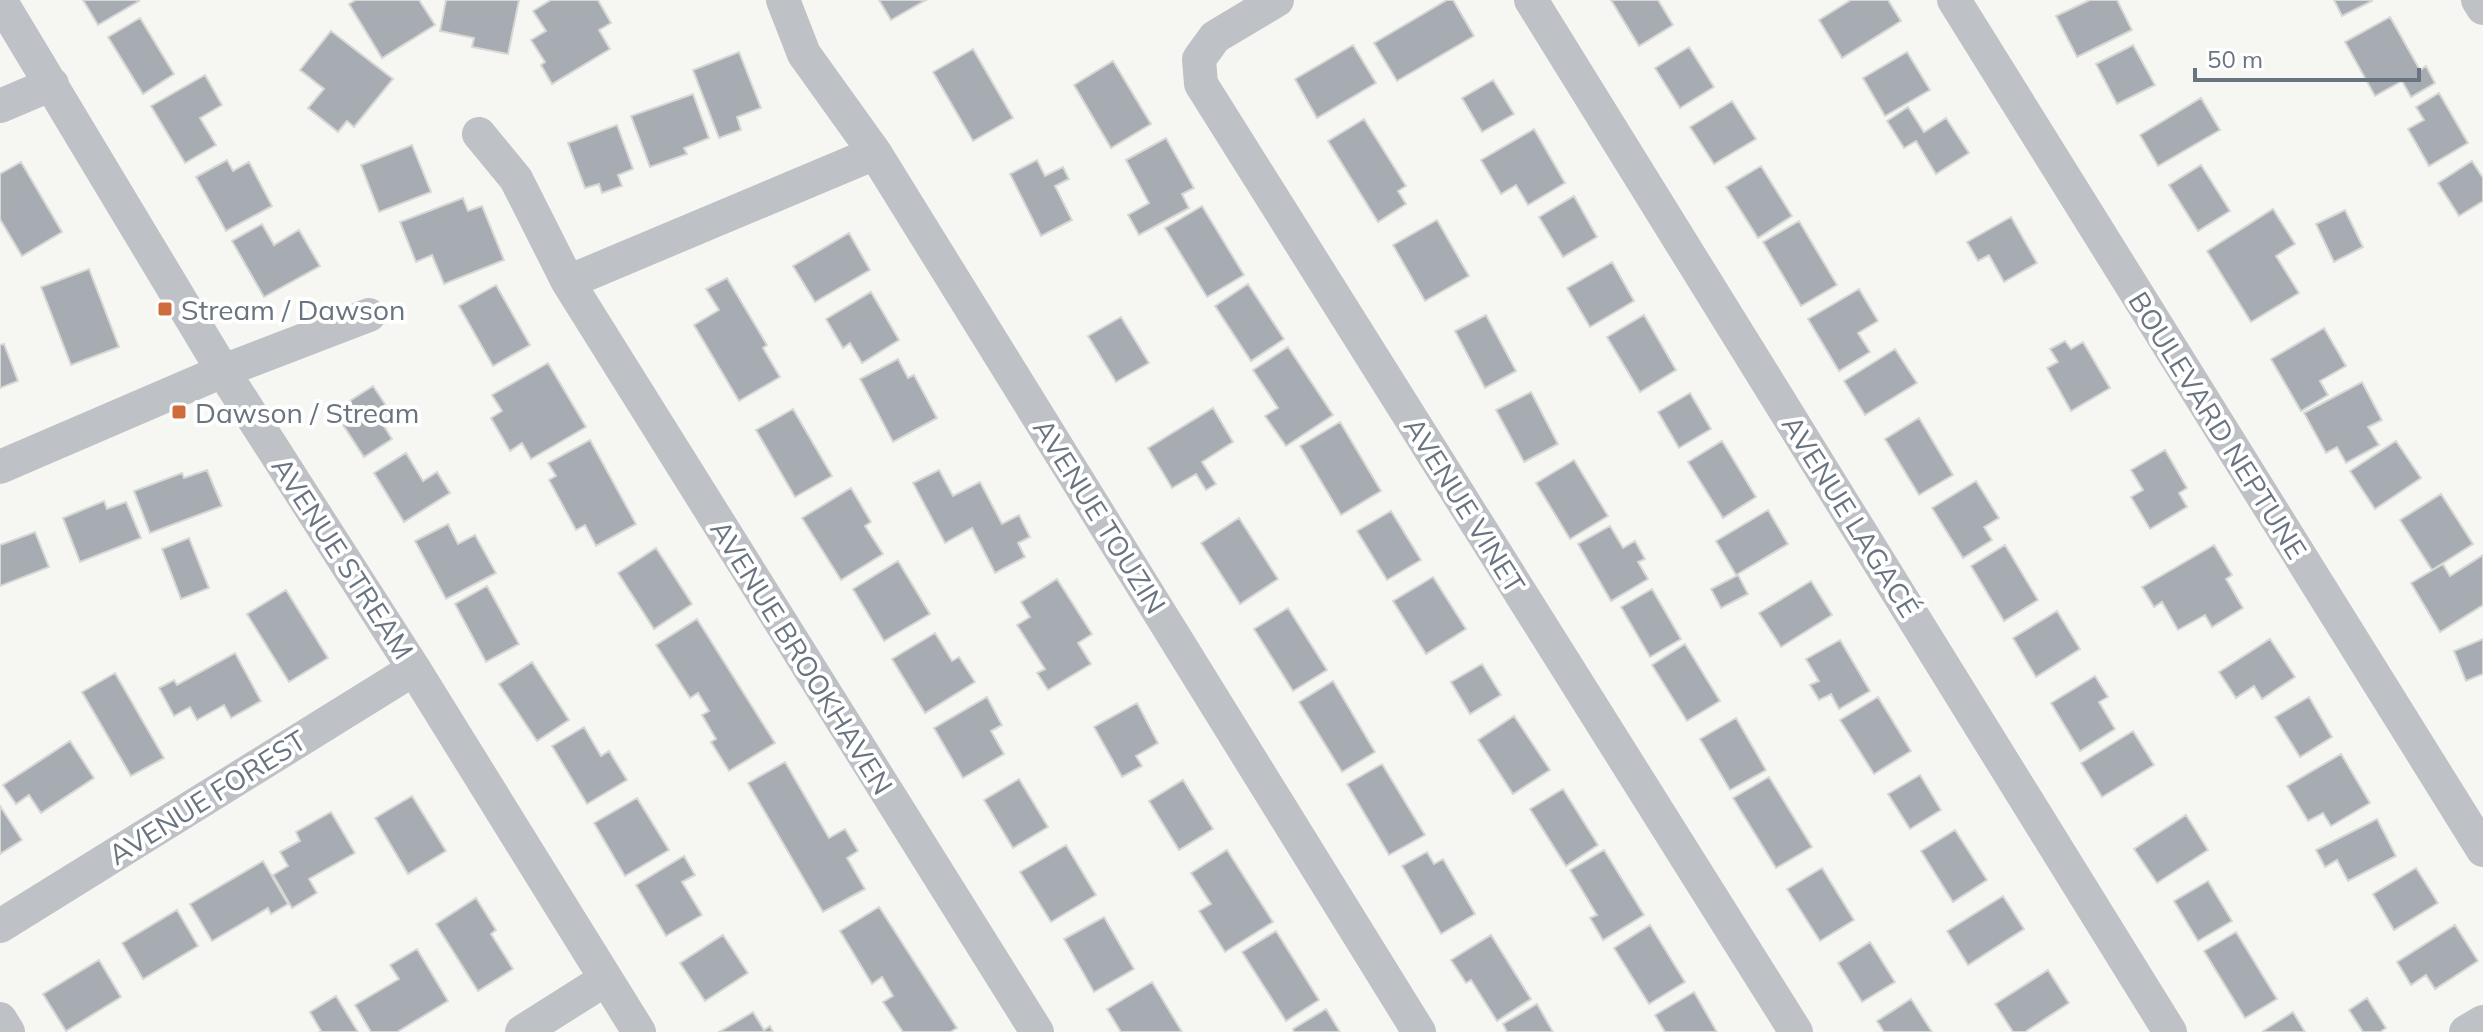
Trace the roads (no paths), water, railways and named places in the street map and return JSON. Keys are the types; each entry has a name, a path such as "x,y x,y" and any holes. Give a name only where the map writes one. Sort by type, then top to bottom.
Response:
{"street":[{"name":"AVENUE STREAM","path":"0,0 223,371 414,669 639,1032"},
{"name":"AVENUE TOUZIN","path":"783,0 804,54 875,153 1419,1032"},
{"name":"AVENUE VINET","path":"1277,0 1215,37 1199,59 1201,84 1796,1032"},
{"name":"AVENUE LAGACÉ","path":"1531,0 2170,1032"},
{"name":"BOULEVARD NEPTUNE","path":"1954,0 2483,850"},
{"path":"2478,0 2483,8"},
{"path":"0,106 52,84"},
{"name":"AVENUE BROOKHAVEN","path":"479,134 516,179 568,282 1037,1032"},
{"path":"568,282 875,153"},
{"path":"0,467 223,371 369,315"},
{"name":"AVENUE FOREST","path":"0,926 414,669"},
{"path":"522,1032 606,979"},
{"path":"0,1019 8,1032"},
{"path":"2466,1032 2483,1022"}],"place":[{"name":"Stream / Dawson","path":"165,309"},
{"name":"Dawson / Stream","path":"179,412"}]}
